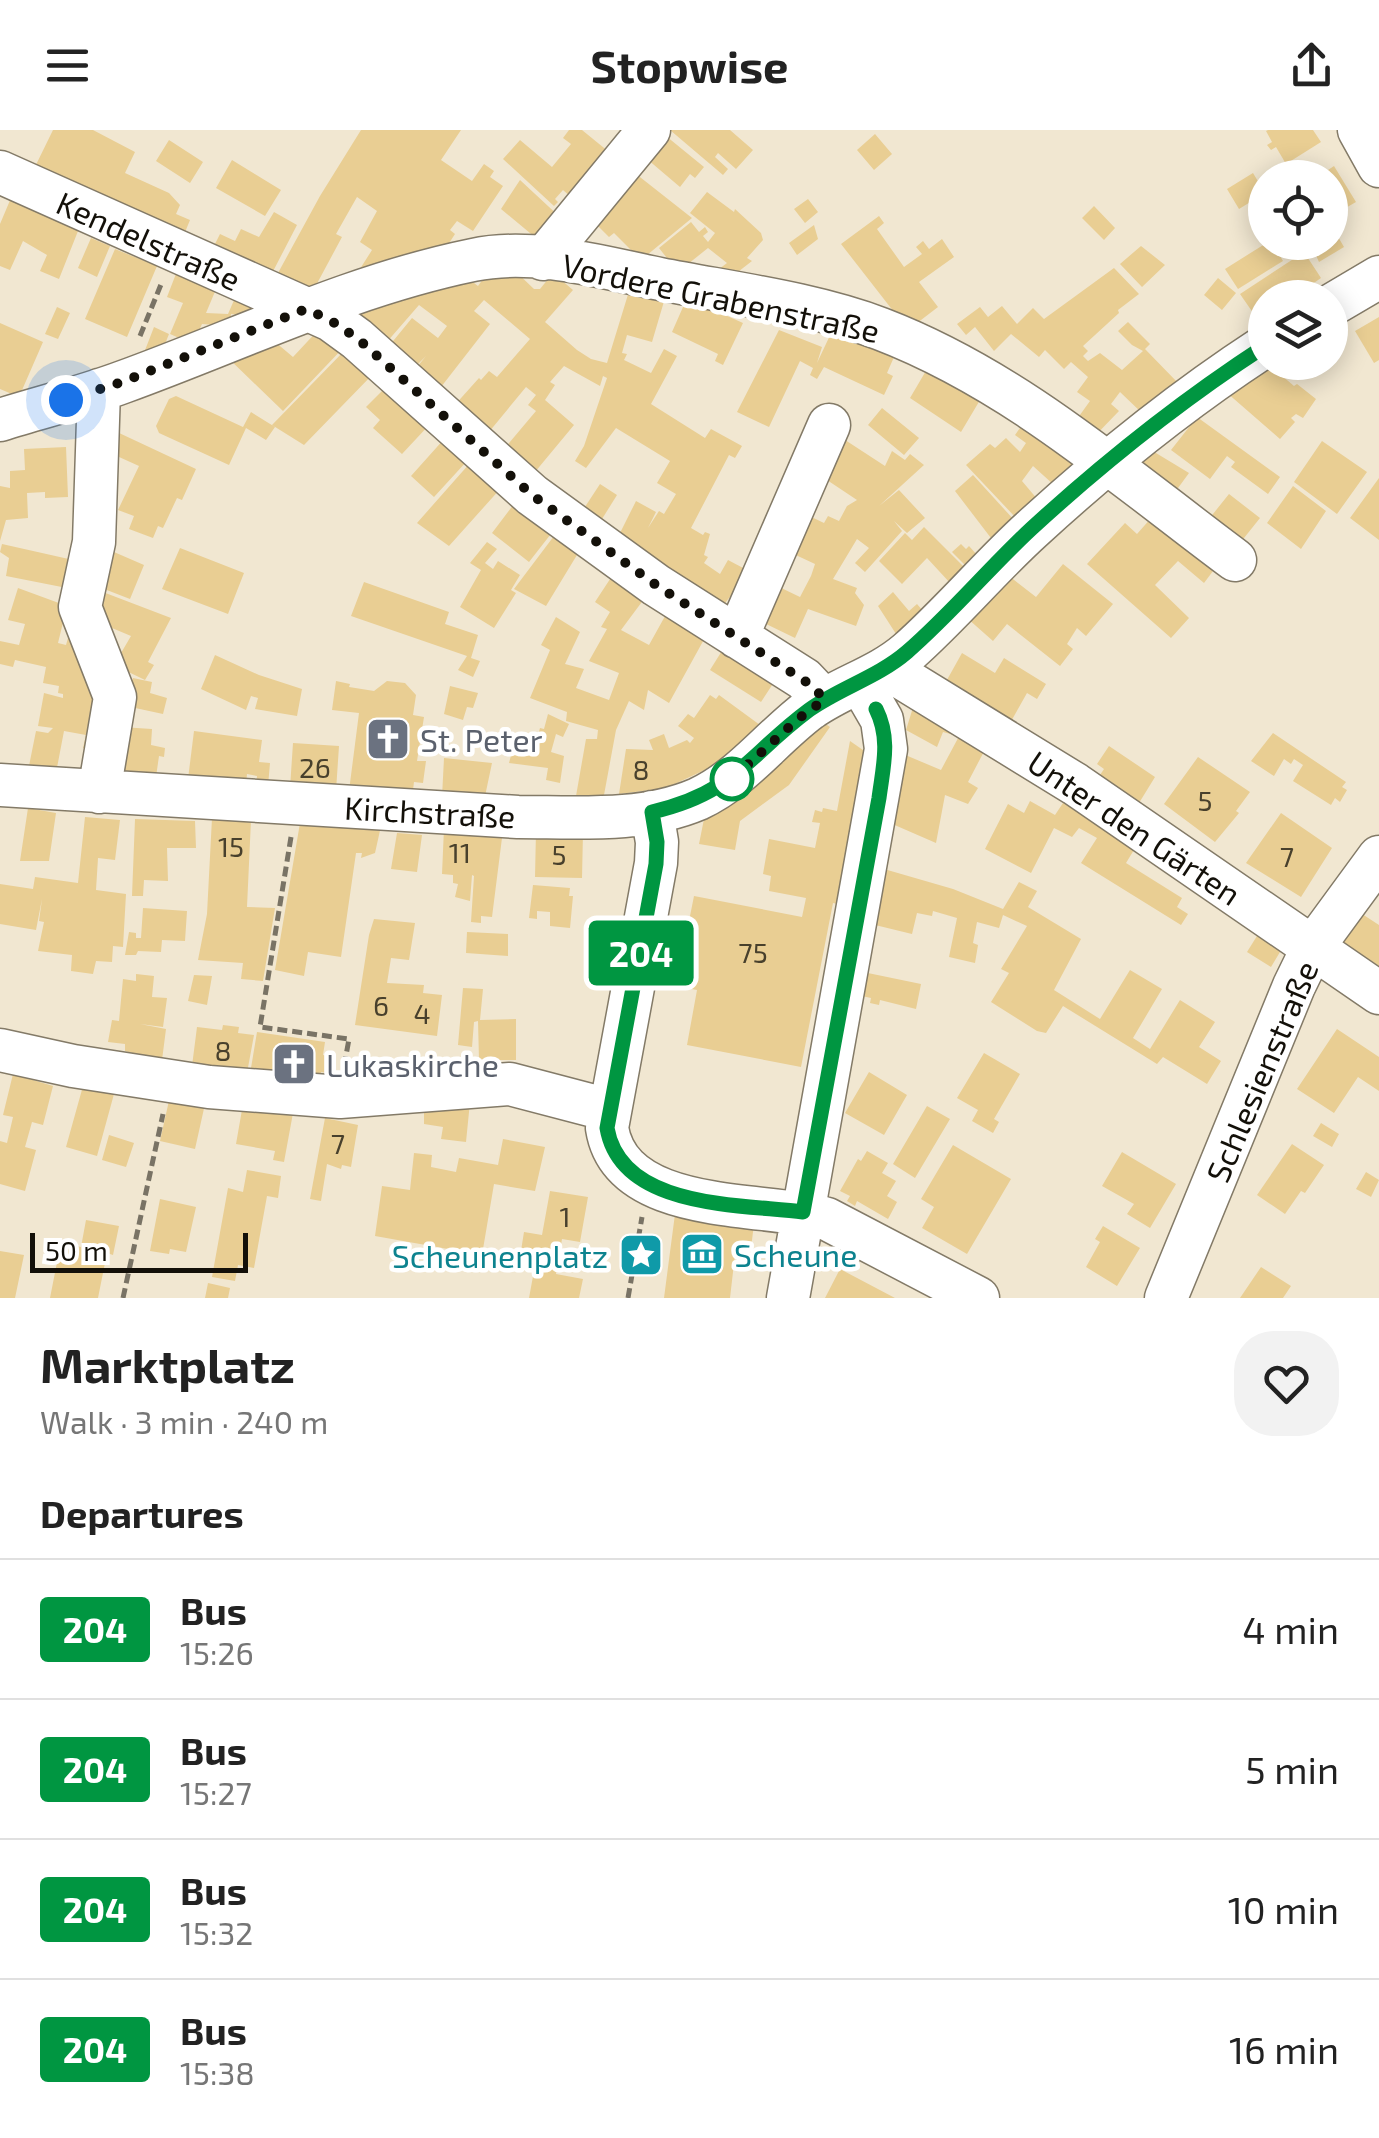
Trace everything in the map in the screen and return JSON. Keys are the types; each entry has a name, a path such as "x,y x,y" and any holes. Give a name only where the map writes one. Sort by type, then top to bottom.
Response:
{"street":[{"path":"542,259 650,130"},
{"path":"1358,130 1379,166"},
{"name":"Kendelstraße","path":"0,172 330,320 357,338 532,495 656,585 814,687 857,683"},
{"name":"Vordere Grabenstraße","path":"0,420 110,386 306,309 473,260 542,259 736,294 877,328 951,359 1042,416 1235,560"},
{"path":"1348,295 1379,277"},
{"name":"Kirchstraße","path":"0,786 518,816 652,812 697,799 736,777 798,719 906,653 1030,530 1106,463 1248,357"},
{"path":"99,792 115,696 80,607 94,542 110,386"},
{"path":"737,636 829,425"},
{"path":"788,1298 886,749 882,720 857,683"},
{"name":"Unter den Gärten","path":"857,683 1075,784 1379,992"},
{"path":"652,812 656,864 607,1128 622,1163 648,1185 676,1196 803,1212 849,1228 978,1298"},
{"name":"Schlesienstraße","path":"1166,1298 1294,986 1313,947 1379,857"},
{"path":"0,1050 170,1082 340,1097 510,1084 610,1110"}],"path":[{"path":"110,386 174,251"},
{"path":"296,804 260,1026 349,1038 340,1097"},
{"path":"123,1298 170,1082"},
{"path":"628,1298 648,1185"}],"building":[{"path":"53,130 93,130 135,152 125,173 169,193 180,205 176,214 190,220 181,242 31,175"},
{"path":"361,130 461,130 441,160 472,181 484,164 494,171 490,177 503,186 473,231 457,221 450,230 455,234 442,254 425,260 414,252 397,275 358,272 372,250 360,242 377,211 357,197 336,234 342,237 313,291 278,273"},
{"path":"569,130 582,130 609,152 572,198 563,190 554,206 503,159 520,140 552,167 571,144 563,138"},
{"path":"670,130 730,130 753,150 736,169 718,153 715,157 728,169 723,175"},
{"path":"1313,130 1321,142 1292,160 1284,160 1276,147 1271,150 1267,145 1272,142 1266,131"},
{"path":"875,134 892,154 874,170 857,150"},
{"path":"666,136 704,167 695,178 690,174 680,187 647,159"},
{"path":"169,140 203,162 190,183 156,161"},
{"path":"232,160 281,190 265,216 216,188"},
{"path":"631,170 692,218 641,260 614,233 609,237 596,224 618,203 607,195"},
{"path":"1248,176 1248,203 1239,209 1227,189"},
{"path":"520,180 562,219 542,243 501,209"},
{"path":"1348,189 1356,202 1348,207"},
{"path":"707,192 734,212 735,209 761,233 763,240 747,258 752,261 725,282 706,279 727,263 708,248 678,272 659,248 691,222 699,232 705,227 708,232 703,236 708,242 715,233 690,213"},
{"path":"11,198 80,226 59,279 40,271 47,255 23,241 10,270 0,266 0,224"},
{"path":"808,199 818,212 805,223 794,209"},
{"path":"1094,206 1115,228 1104,240 1082,218"},
{"path":"274,212 297,225 268,281 210,254 220,234 235,241 241,229 259,237"},
{"path":"879,216 884,223 877,229 904,267 922,254 916,247 923,241 929,249 942,239 954,257 919,282 938,307 908,330 841,244"},
{"path":"814,225 818,239 797,255 789,243"},
{"path":"91,238 110,246 97,277 78,268"},
{"path":"1141,246 1165,265 1142,287 1120,264"},
{"path":"115,249 157,266 127,337 85,319"},
{"path":"1248,255 1248,260 1283,261 1238,289 1225,269"},
{"path":"1292,260 1309,260 1321,278 1318,280 1261,280"},
{"path":"493,265 512,268 534,289 540,289 553,273 573,290 545,322 577,350 607,363 630,288 665,298 652,342 627,335 622,353 627,354 624,360 651,373 664,349 677,356 651,404 705,438 711,429 742,446 735,458 729,455 691,528 703,535 710,534 704,563 720,574 728,560 745,569 739,585 719,611 620,533 636,501 656,512 648,528 659,511 664,514 676,494 657,483 670,461 616,428 586,468 575,461 584,446 607,378 603,376 600,386 564,366 550,382 555,385 545,400 574,425 530,478 499,455 536,411 528,405 536,395 526,387 484,438 453,407 489,371 497,377 530,339 484,300 474,311 490,324 441,387 417,367 426,356 415,367 389,346 412,318 438,338 447,326 419,305 386,343 352,315 462,274 478,286"},
{"path":"179,266 219,282 206,313 228,314 238,291 265,301 259,318 231,314 230,326 202,324 193,344 170,334 183,303 167,297"},
{"path":"1114,268 1139,294 1083,346 1088,351 1083,356 1088,361 1100,353 1122,370 1143,351 1118,331 1128,322 1150,344 1145,349 1179,384 1143,414 1120,392 1111,404 1119,411 1090,441 1072,426 1090,401 1077,392 1088,377 1071,362 1064,369 1045,350 1039,357 1011,334 994,351 975,327 966,335 957,324 980,307 988,317 1002,306 1017,324 1033,308 1044,319"},
{"path":"1218,278 1236,293 1222,310 1204,295"},
{"path":"1248,289 1248,306 1240,294"},
{"path":"687,298 743,323 723,365 715,361 718,354 672,332"},
{"path":"57,307 70,313 58,339 45,334"},
{"path":"1379,317 1379,360 1374,363 1355,331"},
{"path":"0,323 43,342 19,397 0,389"},
{"path":"154,327 169,334 161,354 142,358"},
{"path":"321,327 345,346 283,411 225,355 268,336 293,357"},
{"path":"833,329 894,357 887,373 893,376 884,395 824,367 817,379 810,375 813,368 800,361 769,427 737,412 779,330 822,347 817,363"},
{"path":"347,348 374,373 304,445 272,425"},
{"path":"930,364 983,395 961,432 910,398"},
{"path":"1248,376 1248,380 1287,380 1316,399 1303,418 1296,414 1291,418 1295,422 1280,439 1226,392"},
{"path":"388,385 430,424 402,454 373,428 380,420 366,407"},
{"path":"176,396 243,427 251,412 275,427 266,440 246,428 229,465 159,433 156,426 169,399"},
{"path":"882,408 919,438 904,455 868,425"},
{"path":"1030,414 1081,457 1054,485 1033,466 1022,481 1038,500 1017,519 966,465 990,444 995,448 1006,438 1020,452 1026,443 1015,435"},
{"path":"1197,417 1280,477 1268,494 1231,467 1235,462 1227,456 1210,479 1171,450"},
{"path":"117,432 196,469 182,500 177,498 163,528 158,526 153,538 129,529 134,516 118,510 139,466 108,452"},
{"path":"839,436 885,466 892,451 905,460 910,454 924,465 879,506 899,490 925,518 907,533 894,521 902,531 865,572 855,563 869,548 857,539 833,579 857,588 855,593 864,605 856,626 808,609 795,638 756,619 773,584 800,597 811,576 815,564 785,550 801,512 824,523 828,516 839,521 847,506 857,500 815,472"},
{"path":"445,438 467,461 434,497 411,476"},
{"path":"1322,441 1367,472 1337,514 1294,482"},
{"path":"66,447 68,497 45,498 45,492 27,493 28,518 6,520 0,541 0,486 10,488 10,471 25,470 24,449"},
{"path":"1151,450 1189,473 1170,499 1129,467"},
{"path":"470,463 501,488 449,546 417,523"},
{"path":"973,475 1015,521 994,542 955,491"},
{"path":"1379,478 1379,540 1350,518"},
{"path":"600,484 617,495 597,527 579,516"},
{"path":"1293,486 1326,511 1301,549 1267,523"},
{"path":"1229,494 1260,518 1236,548 1205,524"},
{"path":"517,500 554,530 529,562 492,533"},
{"path":"1152,517 1213,571 1204,583 1178,561 1155,585 1189,618 1171,638 1087,564 1125,523 1137,534"},
{"path":"924,527 966,569 951,584 927,558 902,584 879,561 905,533 912,540"},
{"path":"557,532 580,550 546,606 514,589"},
{"path":"487,542 497,549 485,563 493,569 498,561 520,575 511,590 516,593 494,628 460,607 481,570 470,563"},
{"path":"2,544 82,562 77,590 6,576 9,558 0,552"},
{"path":"961,544 978,556 967,567 952,552"},
{"path":"180,548 244,573 228,614 162,589"},
{"path":"114,552 144,565 130,599 99,587"},
{"path":"1063,564 1113,604 1086,636 1077,628 1067,644 1073,649 1060,666 1007,624 993,641 967,618 1009,576 1036,597"},
{"path":"614,573 647,595 621,630 649,645 669,609 707,634 669,703 648,690 644,710 629,701 616,730 604,795 576,796 586,739 597,739 598,730 566,721 567,712 530,698 550,650 541,645 556,617 580,632 565,664 584,669 576,688 609,700 619,673 589,661 607,629 601,627 610,612 595,602"},
{"path":"364,582 449,612 445,624 478,635 471,658 480,661 473,677 458,670 467,656 351,616"},
{"path":"18,588 67,606 58,643 66,645 68,638 78,641 87,651 82,673 105,677 93,749 83,748 86,735 64,731 56,773 28,771 36,731 48,733 53,728 38,726 44,693 63,698 58,693 59,686 43,683 46,667 15,660 13,667 0,664 0,641 19,645 25,624 8,620"},
{"path":"95,589 171,618 148,662 154,665 145,680 114,665 131,636 93,620"},
{"path":"893,592 909,611 917,604 923,611 898,637 878,606"},
{"path":"725,646 776,679 761,702 710,670"},
{"path":"962,653 995,673 1004,658 1046,684 1037,699 1027,693 1009,725 943,687"},
{"path":"215,655 302,689 297,716 255,709 258,698 251,696 246,710 201,689"},
{"path":"133,678 152,682 150,693 167,698 163,714 126,706"},
{"name":"St. Peter","path":"336,681 374,691 387,681 405,683 416,695 413,715 424,717 417,761 426,761 423,783 414,782 412,798 349,791 359,713 332,710"},
{"path":"450,686 478,693 463,720 444,714"},
{"path":"710,695 716,699 719,695 760,725 739,754 666,788 619,794 626,749 653,750 649,740 664,734 669,748 687,740 690,743 694,738 678,726 688,714 694,718"},
{"path":"915,701 960,725 954,735 943,732 937,747 906,730"},
{"path":"548,714 569,724 563,737 556,734 551,752 564,756 560,783 546,780 548,768 509,763 517,733 538,735"},
{"path":"820,720 830,727 789,785 740,821 735,850 699,844 705,814"},
{"path":"121,727 152,729 151,745 165,748 164,757 159,756 156,777 114,773"},
{"path":"964,727 989,742 968,782 978,788 968,804 945,795 936,843 890,823 903,754 941,770"},
{"path":"194,731 262,740 259,762 270,763 268,786 256,786 257,776 247,774 246,785 188,779"},
{"path":"1273,733 1346,782 1342,787 1347,790 1340,802 1335,798 1331,805 1293,781 1303,765 1294,759 1291,764 1284,759 1274,776 1251,761"},
{"path":"850,741 873,757 846,906 833,903 801,1067 687,1045 697,990 676,986 694,896 802,917 806,898 769,891 771,876 763,874 769,839 815,848 820,823 812,822 815,810 837,811"},
{"path":"293,743 339,746 336,791 290,788"},
{"path":"1109,746 1155,777 1139,803 1100,775 1104,769 1097,764"},
{"path":"1198,757 1250,792 1236,811 1239,813 1215,842 1164,804"},
{"path":"444,758 492,763 484,801 442,797"},
{"path":"1069,794 1140,840 1126,863 1182,898 1177,907 1188,914 1181,925 1081,863 1097,838 1079,828 1072,837 1054,828 1031,873 985,849 1008,804 1024,813 1030,801 1055,815"},
{"path":"28,808 56,813 49,861 20,861"},
{"path":"1281,813 1332,848 1301,897 1246,863"},
{"path":"85,817 120,820 115,860 98,858 96,890 126,894 123,947 113,946 112,962 96,961 93,974 71,971 72,955 38,951 44,922 39,921 42,899 36,930 0,924 0,884 33,889 35,877 78,883"},
{"path":"212,818 251,820 247,907 275,908 263,981 241,979 243,963 198,960 207,914"},
{"path":"135,819 195,821 196,848 167,848 168,881 144,880 143,896 132,896"},
{"path":"300,823 381,826 375,853 361,858 362,853 356,853 341,957 308,952 304,976 275,970"},
{"path":"444,828 503,830 492,917 481,916 481,923 471,922 474,876 470,901 455,897 458,884 453,883 453,875 442,874"},
{"path":"536,831 583,832 582,878 535,877"},
{"path":"397,833 422,835 417,872 391,869"},
{"path":"884,869 953,889 1003,909 1019,882 1037,891 1028,907 1081,939 1054,990 1100,1019 1130,970 1162,989 1133,1038 1150,1049 1180,1000 1215,1022 1199,1047 1221,1061 1207,1084 1163,1057 1157,1064 1063,1006 1046,1033 991,1002 1009,973 1001,969 1027,926 1003,915 999,928 977,922 975,963 949,957 957,918 933,911 932,916 917,913 912,934 871,924"},
{"path":"533,885 570,888 570,928 550,926 550,912 537,911 537,919 529,918"},
{"path":"143,908 187,911 185,941 162,940 161,952 125,955 129,932 141,938"},
{"path":"1356,910 1379,925 1379,966 1337,938"},
{"path":"374,919 415,923 409,960 391,958 387,983 424,985 423,993 442,995 437,1036 355,1025"},
{"path":"1262,928 1286,942 1271,967 1247,952"},
{"path":"467,932 508,934 508,956 466,953"},
{"path":"863,972 921,984 916,1009 880,1000 879,1005 870,1003 871,998 857,995"},
{"path":"136,974 154,976 152,997 167,998 163,1027 140,1024 166,1029 161,1068 134,1065 135,1054 125,1051 125,1044 108,1042 112,1020 119,1021 123,979 136,981"},
{"path":"194,975 212,976 207,1005 188,1001"},
{"path":"463,988 483,989 480,1020 516,1019 516,1060 479,1060 478,1021 474,1022 472,1047 458,1045"},
{"path":"223,1025 239,1027 238,1033 254,1035 247,1073 192,1066 197,1027 222,1030"},
{"path":"1337,1029 1379,1057 1379,1091 1358,1077 1334,1113 1297,1089"},
{"name":"Lukaskirche","path":"257,1032 325,1042 323,1055 336,1057 334,1074 321,1072 319,1085 250,1074"},
{"path":"984,1053 1020,1074 994,1119 999,1122 993,1133 972,1121 978,1110 957,1098"},
{"path":"869,1072 907,1095 884,1135 845,1113"},
{"path":"13,1074 53,1086 43,1125 32,1122 25,1147 36,1150 25,1191 0,1184 0,1141 7,1143 13,1117 3,1115"},
{"path":"83,1086 114,1094 97,1156 66,1147"},
{"path":"170,1096 205,1104 195,1149 160,1141"},
{"path":"470,1102 466,1142 441,1139 443,1127 424,1124 424,1104"},
{"path":"243,1104 293,1113 284,1162 273,1160 275,1151 236,1144"},
{"path":"927,1106 950,1119 915,1178 893,1164"},
{"path":"325,1118 358,1125 351,1167 342,1165 341,1169 327,1164 321,1201 310,1199"},
{"path":"1321,1123 1339,1134 1332,1147 1313,1136"},
{"path":"109,1135 134,1143 126,1167 102,1160"},
{"path":"503,1139 545,1147 535,1191 494,1184 482,1255 375,1236 382,1186 410,1190 414,1153 432,1155 431,1167 456,1172 459,1158 498,1165"},
{"path":"1292,1144 1324,1165 1285,1214 1257,1195"},
{"path":"953,1145 1011,1179 967,1254 922,1228 934,1207 921,1199"},
{"path":"867,1151 888,1163 882,1173 896,1181 887,1196 897,1202 888,1219 857,1201 855,1206 847,1201 850,1196 840,1191"},
{"path":"1122,1152 1176,1184 1150,1228 1127,1214 1134,1204 1102,1186"},
{"path":"247,1170 281,1176 278,1198 267,1196 254,1268 238,1265 235,1281 212,1277 228,1188 243,1192"},
{"path":"1366,1172 1379,1180 1371,1197 1356,1189"},
{"path":"550,1191 588,1197 580,1242 562,1239 556,1274 583,1279 579,1298 529,1298 536,1260 520,1257 524,1232 542,1235"},
{"path":"160,1199 196,1207 186,1252 150,1251"},
{"name":"Scheune","path":"675,1214 754,1224 751,1248 736,1246 730,1298 664,1298"},
{"path":"86,1220 119,1226 113,1255 107,1253 98,1298 50,1298 61,1242 81,1247"},
{"path":"1103,1226 1140,1248 1117,1286 1086,1267 1100,1242 1095,1239"},
{"path":"0,1251 24,1255 15,1298 0,1298"},
{"path":"1261,1267 1291,1286 1283,1298 1240,1298"},
{"path":"840,1269 895,1298 825,1298"},
{"path":"208,1283 230,1288 228,1298 205,1298"}],"bus line":[{"name":"204","path":"876,709 882,720 886,749 879,798 803,1212 676,1196 648,1185 622,1163 607,1128 656,864 652,812 697,799 736,777 810,709 906,653 1030,530 1106,463 1248,357"}],"place":[{"name":"St. Peter","path":"388,739"},
{"name":"Lukaskirche","path":"294,1064"},
{"name":"Scheune","path":"702,1254"},
{"name":"Scheunenplatz","path":"641,1255"}],"route":[{"path":"66,400 122,382 306,309 330,320 357,338 532,495 656,585 814,687 824,700 732,779"}]}
